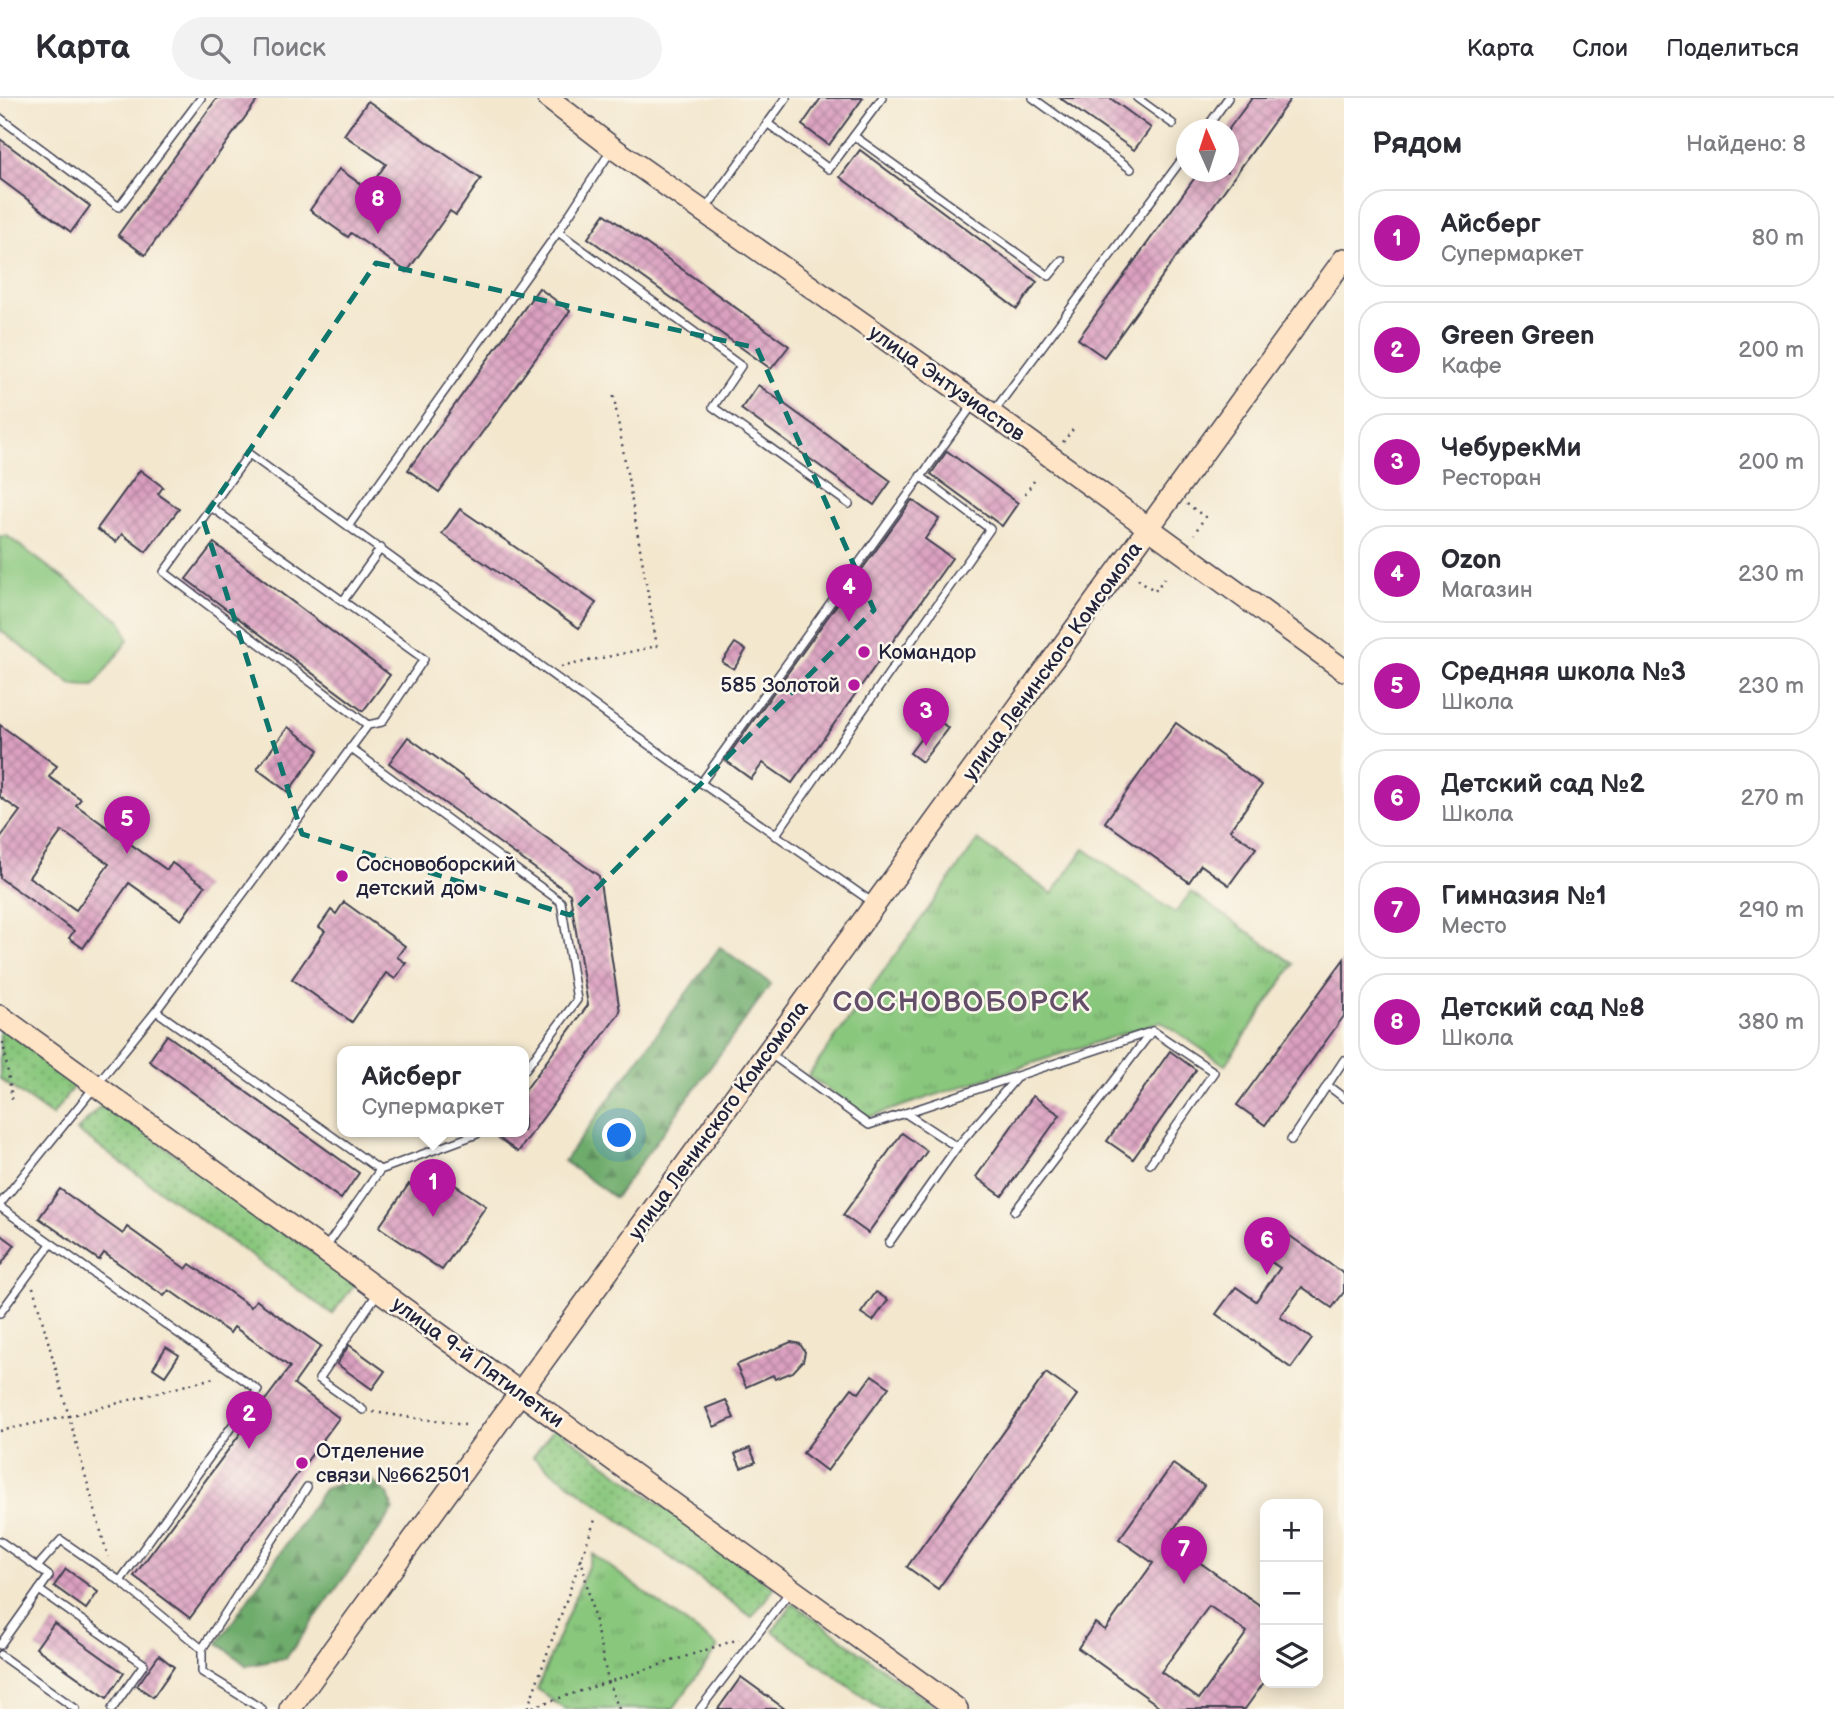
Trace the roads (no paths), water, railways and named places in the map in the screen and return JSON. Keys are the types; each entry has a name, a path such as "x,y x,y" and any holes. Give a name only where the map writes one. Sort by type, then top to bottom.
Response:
{"street":[{"name":"улица Энтузиастов","path":"548,98 613,148 983,408 1344,670"},
{"name":"улица Ленинского Комсомола","path":"290,1709 1344,259"},
{"name":"улица 9-й Пятилетки","path":"1,1023 94,1084 957,1709"}],"lane":[{"path":"0,118 119,207 201,98"},
{"path":"704,212 786,98"},
{"path":"767,123 829,169 882,98"},
{"path":"1033,98 1131,169"},
{"path":"1137,98 1173,124"},
{"path":"1213,119 1228,98"},
{"path":"854,136 1049,276 1062,260"},
{"path":"349,525 558,232 613,148"},
{"path":"701,783 920,476 983,408 1176,167"},
{"path":"558,232 741,366 713,407 849,504"},
{"path":"368,725 164,572 249,454 701,783 875,904"},
{"path":"775,836 990,529 920,476"},
{"path":"117,1578 258,1390 0,1206 94,1084 156,1011 368,725 382,722 424,659 211,507"},
{"path":"343,601 381,548"},
{"path":"350,748 562,902 577,1000 529,1064"},
{"path":"156,1011 380,1170"},
{"path":"768,1052 869,1125 1153,1031"},
{"path":"1150,1164 1214,1072 1153,1031"},
{"path":"1015,1211 1153,1031"},
{"path":"1291,1140 1344,1060"},
{"path":"890,1243 957,1147 1018,1077"},
{"path":"1327,1085 1344,1098"},
{"path":"905,1113 957,1147"},
{"path":"324,1250 380,1170 469,1137"},
{"path":"0,1313 51,1244"},
{"path":"363,1410 320,1379 380,1291"},
{"path":"262,1709 202,1672 202,1649 307,1487"},
{"path":"37,1567 61,1540 117,1578 202,1649"},
{"path":"0,1541 49,1576 0,1645"},
{"path":"699,1709 792,1589"},
{"path":"39,1590 144,1664 112,1709"},
{"path":"0,1655 76,1709"}],"place":[{"name":"Детский сад №8","path":"378,234"},
{"name":"Ozon","path":"849,622"},
{"name":"Командор","path":"864,652"},
{"name":"585 Золотой","path":"854,685"},
{"name":"ЧебурекМи","path":"926,746"},
{"name":"Средняя школа №3","path":"127,854"},
{"name":"Сосновоборский детский дом","path":"342,876"},
{"name":"Айсберг","path":"433,1217"},
{"name":"Детский сад №2","path":"1267,1275"},
{"name":"Green Green","path":"249,1449"},
{"name":"Отделение связи №662501","path":"302,1463"},
{"name":"Гимназия №1","path":"1184,1584"}],"district":[{"name":"СОСНОВОБОРСК","path":"962,1001"}]}
